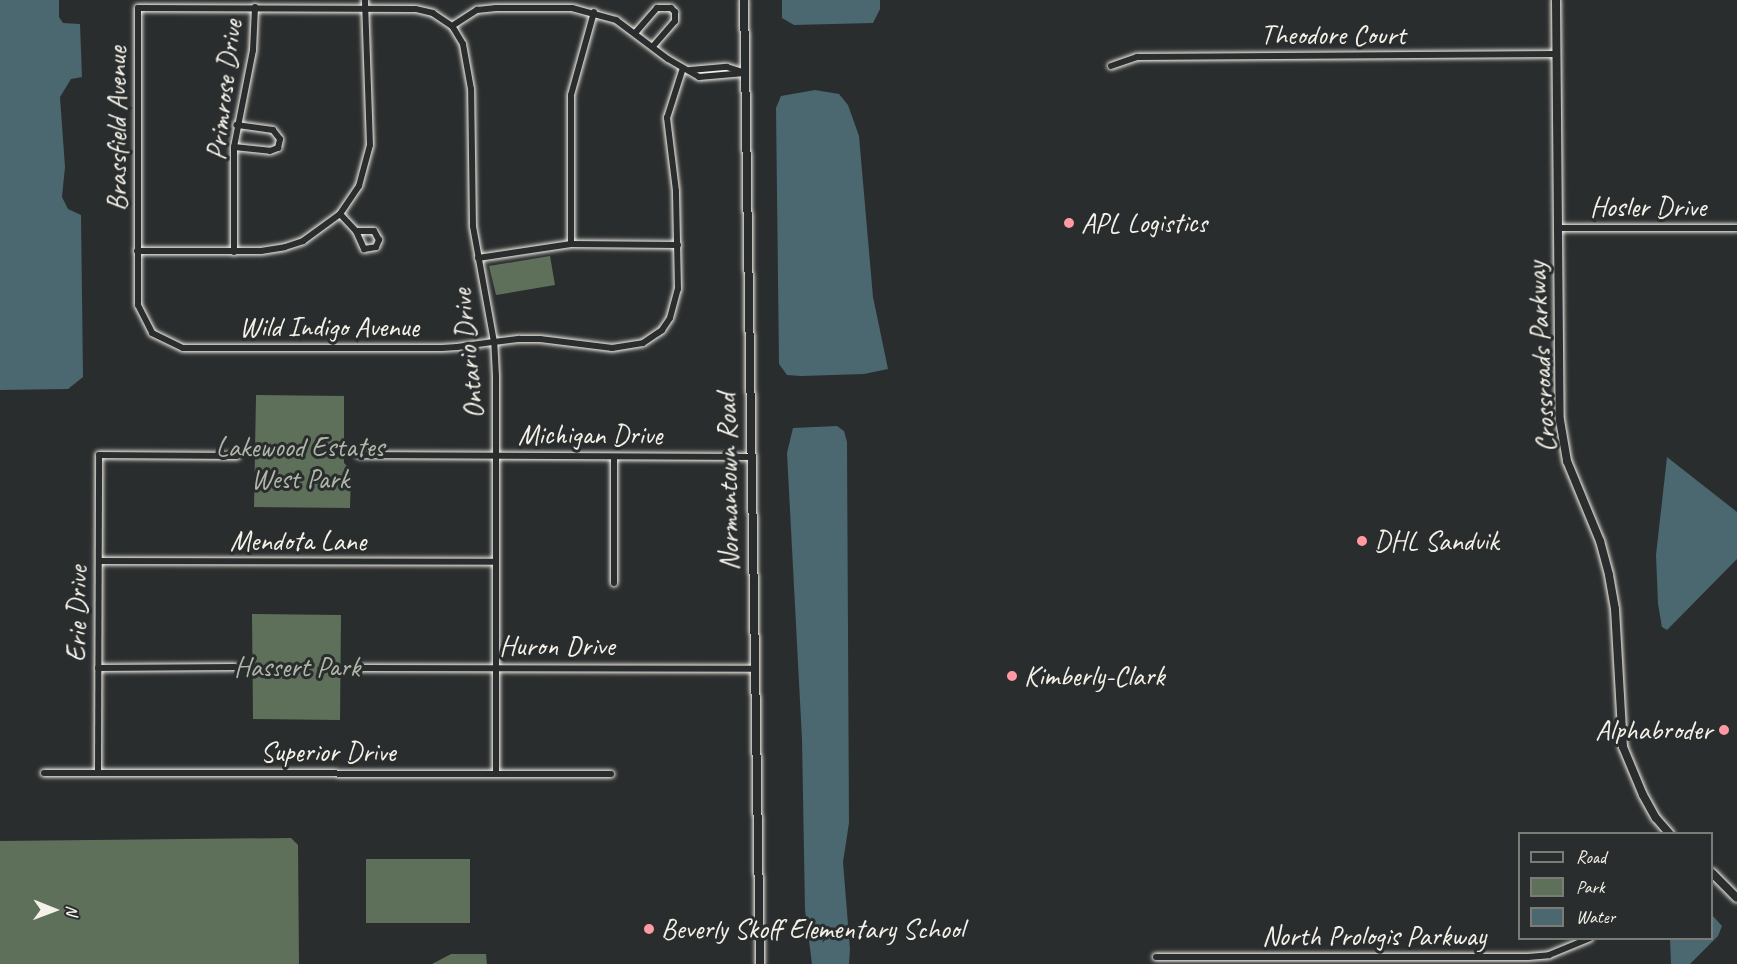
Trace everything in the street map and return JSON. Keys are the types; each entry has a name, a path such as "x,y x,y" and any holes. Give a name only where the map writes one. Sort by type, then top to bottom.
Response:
{"street":[{"name":"Normantown Road","path":"744,0 760,964"},
{"name":"Crossroads Parkway","path":"1556,0 1560,420 1568,461 1600,541 1609,575 1615,609 1623,747 1643,795 1656,818 1668,832"},
{"path":"148,4 255,7 365,3 415,9 433,14 452,26 477,10 572,8 594,12 636,32 683,68 699,76 745,73"},
{"path":"137,251 261,252 303,241 339,214 359,186 370,145 365,3"},
{"name":"Brassfield Avenue","path":"137,251 138,8 148,4"},
{"name":"Primrose Drive","path":"234,252 234,147 236,125 253,50 255,7"},
{"path":"636,32 657,8 671,8 675,12 675,21 653,46"},
{"path":"571,244 571,95 594,12"},
{"name":"Ontario Drive","path":"452,26 469,64 473,217 478,258 494,342 496,773"},
{"name":"Theodore Court","path":"1111,66 1137,57 1556,54"},
{"path":"690,70 727,67 745,73"},
{"path":"478,258 571,244 678,245 667,118 683,68"},
{"path":"234,147 270,151 278,148 280,139 273,130 236,125"},
{"path":"339,214 356,231"},
{"name":"Hosler Drive","path":"1558,228 1737,228"},
{"name":"Wild Indigo Avenue","path":"137,251 138,305 143,320 160,338 183,348 450,348 540,339 621,347 643,343 662,330 677,298 678,245"},
{"name":"Erie Drive","path":"98,773 99,455 237,456"},
{"name":"Michigan Drive","path":"359,455 750,458"},
{"path":"614,457 614,583"},
{"name":"Mendota Lane","path":"99,561 496,562"},
{"path":"98,668 235,667"},
{"name":"Huron Drive","path":"360,668 754,669"},
{"name":"Superior Drive","path":"44,773 611,774"},
{"path":"1713,874 1737,898"},
{"name":"North Prologis Parkway","path":"1156,957 1528,957 1549,956 1588,940"}],"green space":[{"path":"550,256 555,285 496,295 489,266"},
{"name":"Lakewood Estates West Park","path":"256,395 344,396 344,463 351,470 350,508 254,507"},
{"name":"Hassert Park","path":"252,614 341,615 340,720 253,719"},
{"path":"291,838 298,845 299,964 0,964 0,841"},
{"path":"366,859 470,859 470,923 366,923"},
{"path":"451,954 486,954 487,964 432,964"}],"water":[{"path":"0,0 59,0 59,17 63,23 80,24 82,77 71,79 60,97 65,167 62,197 68,209 81,215 83,377 68,389 0,390"},
{"path":"782,0 880,0 880,9 873,23 794,25 782,18"},
{"path":"815,90 839,94 848,105 859,136 873,297 888,369 864,374 801,376 787,375 779,364 776,108 781,96"},
{"path":"837,426 844,431 847,442 849,823 843,862 850,949 849,964 812,964 805,910 802,739 787,453 793,428"},
{"path":"1667,457 1737,512 1737,559 1667,630 1662,627 1658,604 1656,555"},
{"path":"1713,916 1722,926 1718,936 1690,964 1671,964 1670,940 1713,940"}],"place":[{"name":"APL Logistics","path":"1069,223"},
{"name":"DHL Sandvik","path":"1362,541"},
{"name":"Kimberly-Clark","path":"1012,676"},
{"name":"Alphabroder","path":"1724,730"},
{"name":"Beverly Skoff Elementary School","path":"649,929"}]}
